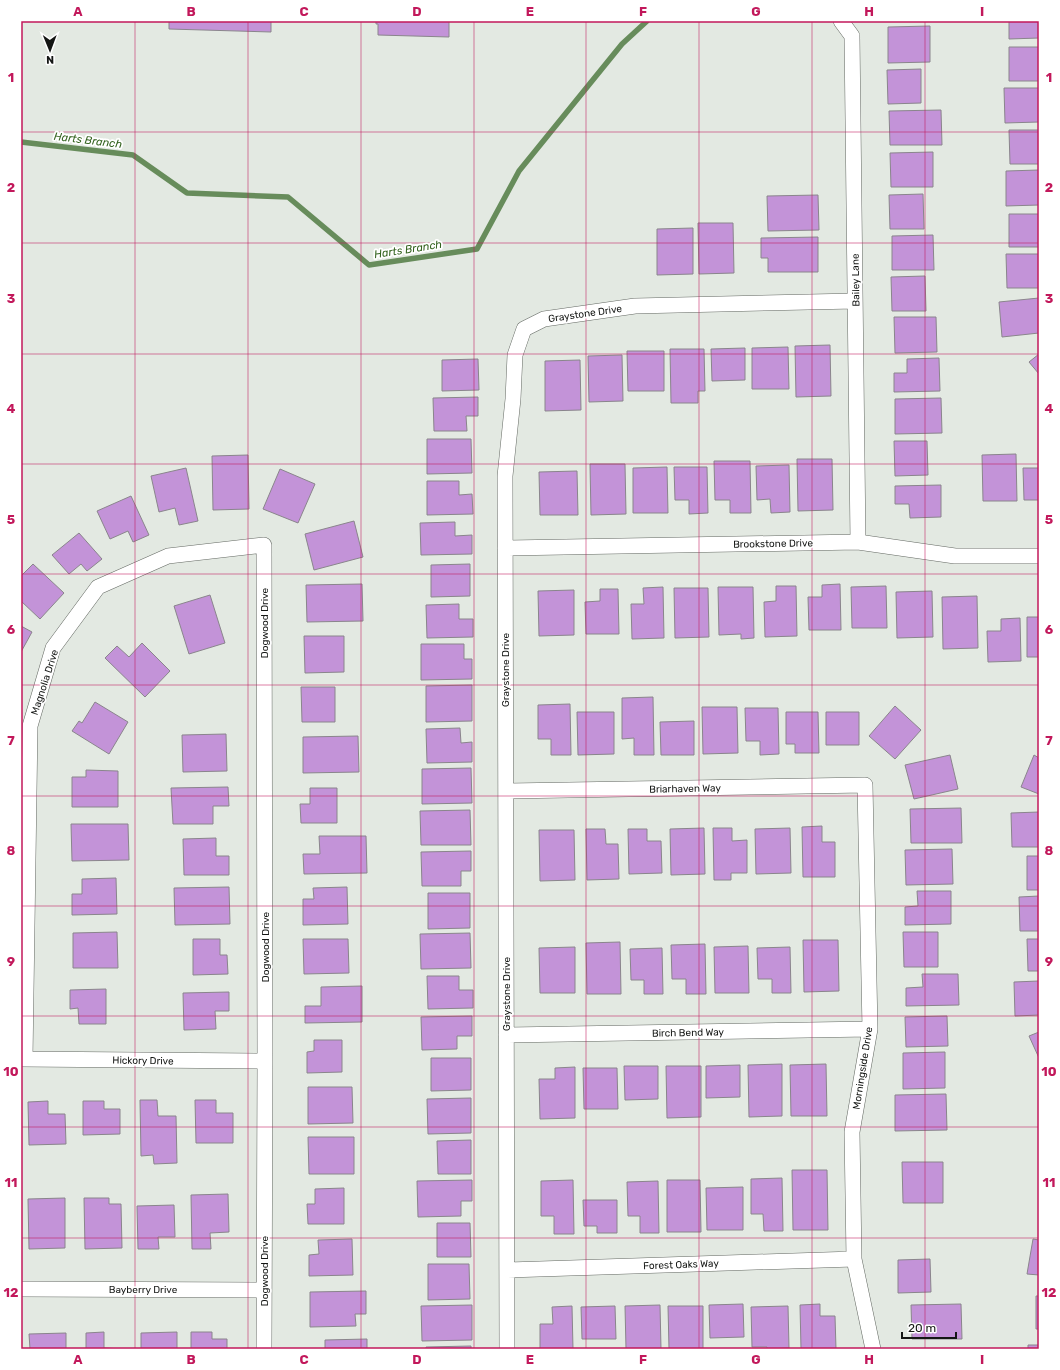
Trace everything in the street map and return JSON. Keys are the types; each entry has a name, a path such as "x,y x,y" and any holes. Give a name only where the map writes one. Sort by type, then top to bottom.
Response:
{"street":[{"name":"Bailey Lane","path":"841,21 852,36 858,542"},
{"name":"Graystone Drive","path":"507,1349 505,476 513,399 515,355 524,329 544,319 635,306 855,301"},
{"name":"Brookstone Drive","path":"505,548 858,542 954,556 1039,556"},
{"name":"Magnolia Drive","path":"23,1059 30,726 53,648 98,587 168,556 264,545"},
{"name":"Dogwood Drive","path":"264,545 264,1349"},
{"name":"Briarhaven Way","path":"506,791 865,785"},
{"name":"Morningside Drive","path":"865,785 870,1029 852,1132 854,1258 873,1349"},
{"name":"Birch Bend Way","path":"506,1036 870,1029"},
{"name":"Hickory Drive","path":"23,1059 265,1061"},
{"name":"Forest Oaks Way","path":"507,1270 854,1258"},
{"name":"Bayberry Drive","path":"21,1289 264,1290"}],"building":[{"path":"169,21 271,21 271,32 169,29"},
{"path":"376,21 449,21 449,37 378,35 378,24 376,24"},
{"path":"1009,21 1039,21 1039,38 1009,39"},
{"path":"930,26 930,62 888,63 888,27"},
{"path":"1009,47 1039,47 1039,81 1009,81"},
{"path":"921,69 921,103 888,104 887,70"},
{"path":"1004,88 1039,88 1039,122 1005,123"},
{"path":"941,110 942,145 890,145 889,111"},
{"path":"1009,130 1039,130 1039,164 1010,164"},
{"path":"933,152 933,187 891,187 890,153"},
{"path":"1039,170 1039,205 1006,206 1006,171"},
{"path":"923,194 924,229 890,229 889,195"},
{"path":"818,195 819,230 768,231 767,196"},
{"path":"1009,214 1039,214 1039,247 1009,247"},
{"path":"698,223 733,223 734,273 699,274"},
{"path":"693,228 693,274 657,275 657,229"},
{"path":"933,235 934,270 892,270 892,236"},
{"path":"818,237 818,272 768,272 768,258 761,258 761,238"},
{"path":"1006,254 1039,254 1039,288 1007,288"},
{"path":"925,276 926,311 892,311 891,277"},
{"path":"1039,298 1039,333 1002,337 999,302"},
{"path":"894,317 936,317 937,352 895,353"},
{"path":"830,345 831,396 796,397 795,346"},
{"path":"788,347 789,389 752,389 752,348"},
{"path":"745,348 745,380 712,381 711,349"},
{"path":"670,349 704,349 705,391 698,391 698,403 671,403"},
{"path":"627,351 664,351 664,391 628,391"},
{"path":"1039,354 1039,374 1029,362"},
{"path":"622,355 623,401 589,402 588,356"},
{"path":"939,358 940,391 894,392 894,373 907,373 907,359"},
{"path":"478,359 479,390 442,391 442,360"},
{"path":"580,360 581,410 545,411 545,361"},
{"path":"478,397 478,416 466,416 467,431 434,431 433,398"},
{"path":"941,398 942,433 895,434 895,399"},
{"path":"427,439 471,439 472,473 427,474"},
{"path":"894,441 927,441 928,475 895,476"},
{"path":"1016,454 1017,501 983,501 982,455"},
{"path":"248,455 249,509 213,510 212,456"},
{"path":"797,459 832,459 833,510 798,511"},
{"path":"714,461 750,461 751,513 730,513 730,500 715,500"},
{"path":"590,464 625,464 626,514 591,515"},
{"path":"789,465 790,512 771,513 770,499 757,500 756,466"},
{"path":"667,467 668,513 633,513 633,468"},
{"path":"674,467 707,467 708,513 689,514 689,500 675,500"},
{"path":"186,468 198,521 179,525 175,508 159,512 151,476"},
{"path":"1023,468 1039,468 1039,500 1024,500"},
{"path":"280,469 315,484 298,523 263,509"},
{"path":"577,471 578,515 540,515 539,472"},
{"path":"427,481 459,481 459,495 472,494 473,514 427,515"},
{"path":"941,485 941,517 910,518 909,504 895,504 895,486"},
{"path":"131,496 149,535 133,542 128,531 110,539 97,511"},
{"path":"354,521 363,557 314,570 305,534"},
{"path":"455,522 455,536 472,535 472,554 421,555 420,523"},
{"path":"79,533 102,559 87,571 81,564 69,574 52,555"},
{"path":"33,564 64,593 40,619 21,601 21,576"},
{"path":"470,564 470,596 431,597 431,565"},
{"path":"362,584 363,621 307,622 306,585"},
{"path":"840,584 841,630 809,630 808,597 822,597 822,585"},
{"path":"776,586 796,586 797,636 765,637 764,602 776,601"},
{"path":"886,586 887,628 852,628 851,587"},
{"path":"663,587 664,638 632,639 631,604 644,604 643,588"},
{"path":"718,587 753,587 754,638 741,639 741,634 719,635"},
{"path":"674,588 708,588 709,637 675,638"},
{"path":"600,589 618,589 619,634 586,634 585,602 600,601"},
{"path":"574,590 574,635 539,636 538,591"},
{"path":"932,591 933,637 897,638 896,592"},
{"path":"210,595 225,643 189,654 174,606"},
{"path":"977,596 978,648 943,649 942,597"},
{"path":"459,604 459,619 473,619 473,637 427,638 426,605"},
{"path":"1027,617 1039,617 1039,657 1027,657"},
{"path":"1020,618 1021,661 988,662 987,631 1001,631 1001,619"},
{"path":"21,626 32,632 21,652"},
{"path":"304,636 344,636 344,672 305,673"},
{"path":"142,643 170,671 145,697 105,658 117,646 129,657"},
{"path":"421,644 464,644 464,659 472,659 472,679 421,680"},
{"path":"472,685 472,721 426,722 426,686"},
{"path":"301,687 335,687 335,722 302,722"},
{"path":"653,697 654,755 634,755 634,738 622,739 622,698"},
{"path":"95,702 128,722 109,754 72,731 79,721 82,723"},
{"path":"570,704 571,755 551,755 551,739 538,739 538,705"},
{"path":"895,706 921,730 895,759 869,736"},
{"path":"702,707 737,707 738,753 703,754"},
{"path":"745,708 778,708 779,754 760,755 760,741 746,741"},
{"path":"577,712 614,712 614,754 578,755"},
{"path":"786,712 818,712 819,753 795,753 795,744 786,744"},
{"path":"826,712 859,712 859,745 826,745"},
{"path":"694,721 694,755 661,755 660,722"},
{"path":"460,728 461,743 472,742 472,762 427,763 426,729"},
{"path":"226,734 227,771 183,772 182,735"},
{"path":"358,736 359,772 303,773 303,737"},
{"path":"950,755 958,789 914,799 905,765"},
{"path":"1034,755 1039,758 1039,794 1021,787"},
{"path":"471,768 472,803 422,804 422,769"},
{"path":"86,770 118,771 118,807 72,807 72,777 86,777"},
{"path":"228,787 229,806 213,806 213,824 173,824 171,788"},
{"path":"310,788 337,788 337,823 301,823 300,804 310,804"},
{"path":"961,808 962,843 911,843 910,809"},
{"path":"470,810 471,845 421,845 420,811"},
{"path":"1039,812 1039,847 1012,847 1011,813"},
{"path":"71,824 128,824 129,860 72,861"},
{"path":"822,826 822,842 835,842 835,877 803,877 802,827"},
{"path":"704,828 705,874 671,875 670,829"},
{"path":"713,828 732,828 732,841 747,840 747,873 731,873 731,880 714,880"},
{"path":"790,828 791,873 756,874 755,829"},
{"path":"586,829 605,829 606,844 618,844 619,879 587,880"},
{"path":"628,829 647,829 647,841 661,841 662,873 629,874"},
{"path":"539,830 574,830 575,880 540,881"},
{"path":"319,836 366,836 367,873 304,874 303,854 320,854"},
{"path":"216,838 216,856 229,856 229,875 184,875 183,839"},
{"path":"952,849 953,884 906,885 905,850"},
{"path":"471,851 471,871 461,871 461,886 422,886 421,852"},
{"path":"1027,856 1039,856 1039,890 1027,890"},
{"path":"116,878 117,914 72,915 72,894 82,894 82,879"},
{"path":"229,887 230,924 175,925 174,888"},
{"path":"347,887 348,924 303,925 303,899 314,899 313,888"},
{"path":"917,891 951,891 951,924 905,925 905,907 918,906"},
{"path":"428,893 470,893 470,928 428,929"},
{"path":"1039,896 1039,931 1020,931 1019,897"},
{"path":"117,932 118,968 73,968 73,933"},
{"path":"903,932 938,932 938,967 904,967"},
{"path":"470,933 471,968 421,969 420,934"},
{"path":"193,939 220,939 220,955 227,955 228,974 193,975"},
{"path":"303,939 348,939 349,973 304,974"},
{"path":"1027,939 1039,939 1039,971 1028,971"},
{"path":"803,940 838,940 839,991 804,992"},
{"path":"620,942 621,994 587,994 586,943"},
{"path":"705,944 706,994 686,994 686,979 672,979 671,945"},
{"path":"748,946 749,993 715,993 714,947"},
{"path":"575,947 575,993 540,993 539,948"},
{"path":"790,947 791,993 772,993 772,979 758,979 757,948"},
{"path":"662,948 663,994 644,994 644,980 631,980 630,949"},
{"path":"922,974 958,974 959,1005 906,1006 906,988 923,987"},
{"path":"427,976 459,976 459,990 473,990 473,1008 428,1009"},
{"path":"1039,981 1039,1015 1015,1016 1014,982"},
{"path":"362,986 362,1022 305,1023 305,1006 321,1006 321,987"},
{"path":"106,989 106,1024 79,1024 78,1008 70,1009 70,990"},
{"path":"229,992 229,1011 215,1011 216,1029 184,1030 183,993"},
{"path":"472,1016 472,1036 457,1036 457,1049 422,1050 421,1017"},
{"path":"947,1016 948,1046 906,1047 905,1017"},
{"path":"1039,1032 1039,1058 1029,1036"},
{"path":"314,1040 342,1040 342,1072 307,1073 307,1052 314,1051"},
{"path":"945,1052 945,1088 903,1089 903,1053"},
{"path":"431,1058 471,1058 471,1090 431,1091"},
{"path":"782,1064 782,1116 749,1117 748,1065"},
{"path":"826,1064 827,1116 791,1116 790,1065"},
{"path":"740,1065 740,1097 706,1098 706,1066"},
{"path":"624,1066 658,1066 658,1099 625,1100"},
{"path":"666,1066 701,1066 701,1117 667,1118"},
{"path":"575,1067 575,1118 540,1119 539,1079 555,1079 555,1068"},
{"path":"583,1068 617,1068 618,1109 584,1109"},
{"path":"308,1087 352,1087 353,1123 308,1124"},
{"path":"946,1094 947,1130 895,1131 895,1095"},
{"path":"471,1098 471,1133 428,1134 427,1099"},
{"path":"140,1100 157,1100 158,1116 176,1116 177,1163 154,1164 153,1155 141,1156"},
{"path":"195,1100 216,1100 216,1113 233,1113 233,1143 196,1143"},
{"path":"48,1101 48,1114 65,1114 66,1144 29,1145 28,1102"},
{"path":"83,1101 104,1101 104,1109 120,1109 120,1134 83,1135"},
{"path":"308,1137 354,1137 354,1174 309,1174"},
{"path":"471,1140 471,1174 438,1174 437,1141"},
{"path":"902,1162 943,1162 943,1203 903,1203"},
{"path":"792,1170 827,1170 828,1230 793,1230"},
{"path":"782,1178 783,1231 764,1231 763,1214 751,1214 751,1179"},
{"path":"472,1180 472,1201 461,1201 461,1216 418,1217 417,1181"},
{"path":"573,1180 574,1234 554,1234 554,1216 541,1216 541,1181"},
{"path":"667,1180 700,1180 701,1232 667,1232"},
{"path":"658,1181 659,1233 640,1233 640,1216 628,1216 627,1182"},
{"path":"743,1187 743,1230 707,1230 706,1188"},
{"path":"344,1188 344,1224 308,1224 307,1204 315,1204 315,1189"},
{"path":"228,1194 229,1232 210,1233 211,1249 192,1249 191,1195"},
{"path":"65,1198 65,1248 29,1249 28,1199"},
{"path":"84,1198 109,1198 109,1204 121,1204 122,1248 85,1249"},
{"path":"583,1200 617,1200 617,1233 597,1233 597,1226 584,1226"},
{"path":"174,1205 175,1237 158,1237 159,1249 138,1249 137,1206"},
{"path":"437,1223 470,1223 471,1257 437,1257"},
{"path":"352,1239 353,1275 309,1276 309,1255 319,1254 318,1240"},
{"path":"1033,1239 1039,1240 1039,1275 1027,1274"},
{"path":"930,1259 931,1292 898,1293 898,1260"},
{"path":"428,1264 469,1264 470,1299 428,1300"},
{"path":"366,1291 366,1314 355,1314 356,1326 310,1327 310,1292"},
{"path":"1036,1296 1039,1296 1039,1329 1036,1329"},
{"path":"743,1304 744,1337 710,1338 709,1305"},
{"path":"820,1304 820,1316 835,1316 836,1349 801,1349 800,1305"},
{"path":"961,1304 962,1339 912,1339 911,1305"},
{"path":"472,1305 472,1340 422,1341 421,1306"},
{"path":"660,1305 661,1349 626,1349 625,1306"},
{"path":"572,1306 573,1349 540,1349 540,1324 553,1324 552,1307"},
{"path":"615,1306 616,1339 582,1339 581,1307"},
{"path":"668,1306 703,1306 703,1349 669,1349"},
{"path":"788,1306 789,1348 767,1349 767,1347 752,1347 751,1307"},
{"path":"104,1332 104,1348 122,1349 86,1349 86,1333"},
{"path":"177,1332 177,1349 141,1349 141,1333"},
{"path":"191,1332 212,1332 212,1339 227,1339 227,1349 191,1349"},
{"path":"66,1333 66,1349 30,1349 29,1334"},
{"path":"367,1339 367,1349 325,1349 325,1340"},
{"path":"1028,1345 1039,1345 1039,1349 1028,1349"},
{"path":"471,1346 471,1349 426,1349 426,1347"}],"waterway":[{"name":"Harts Branch","path":"21,142 133,155 187,193 288,197 369,265 477,249 519,171 622,44 647,21"}]}
